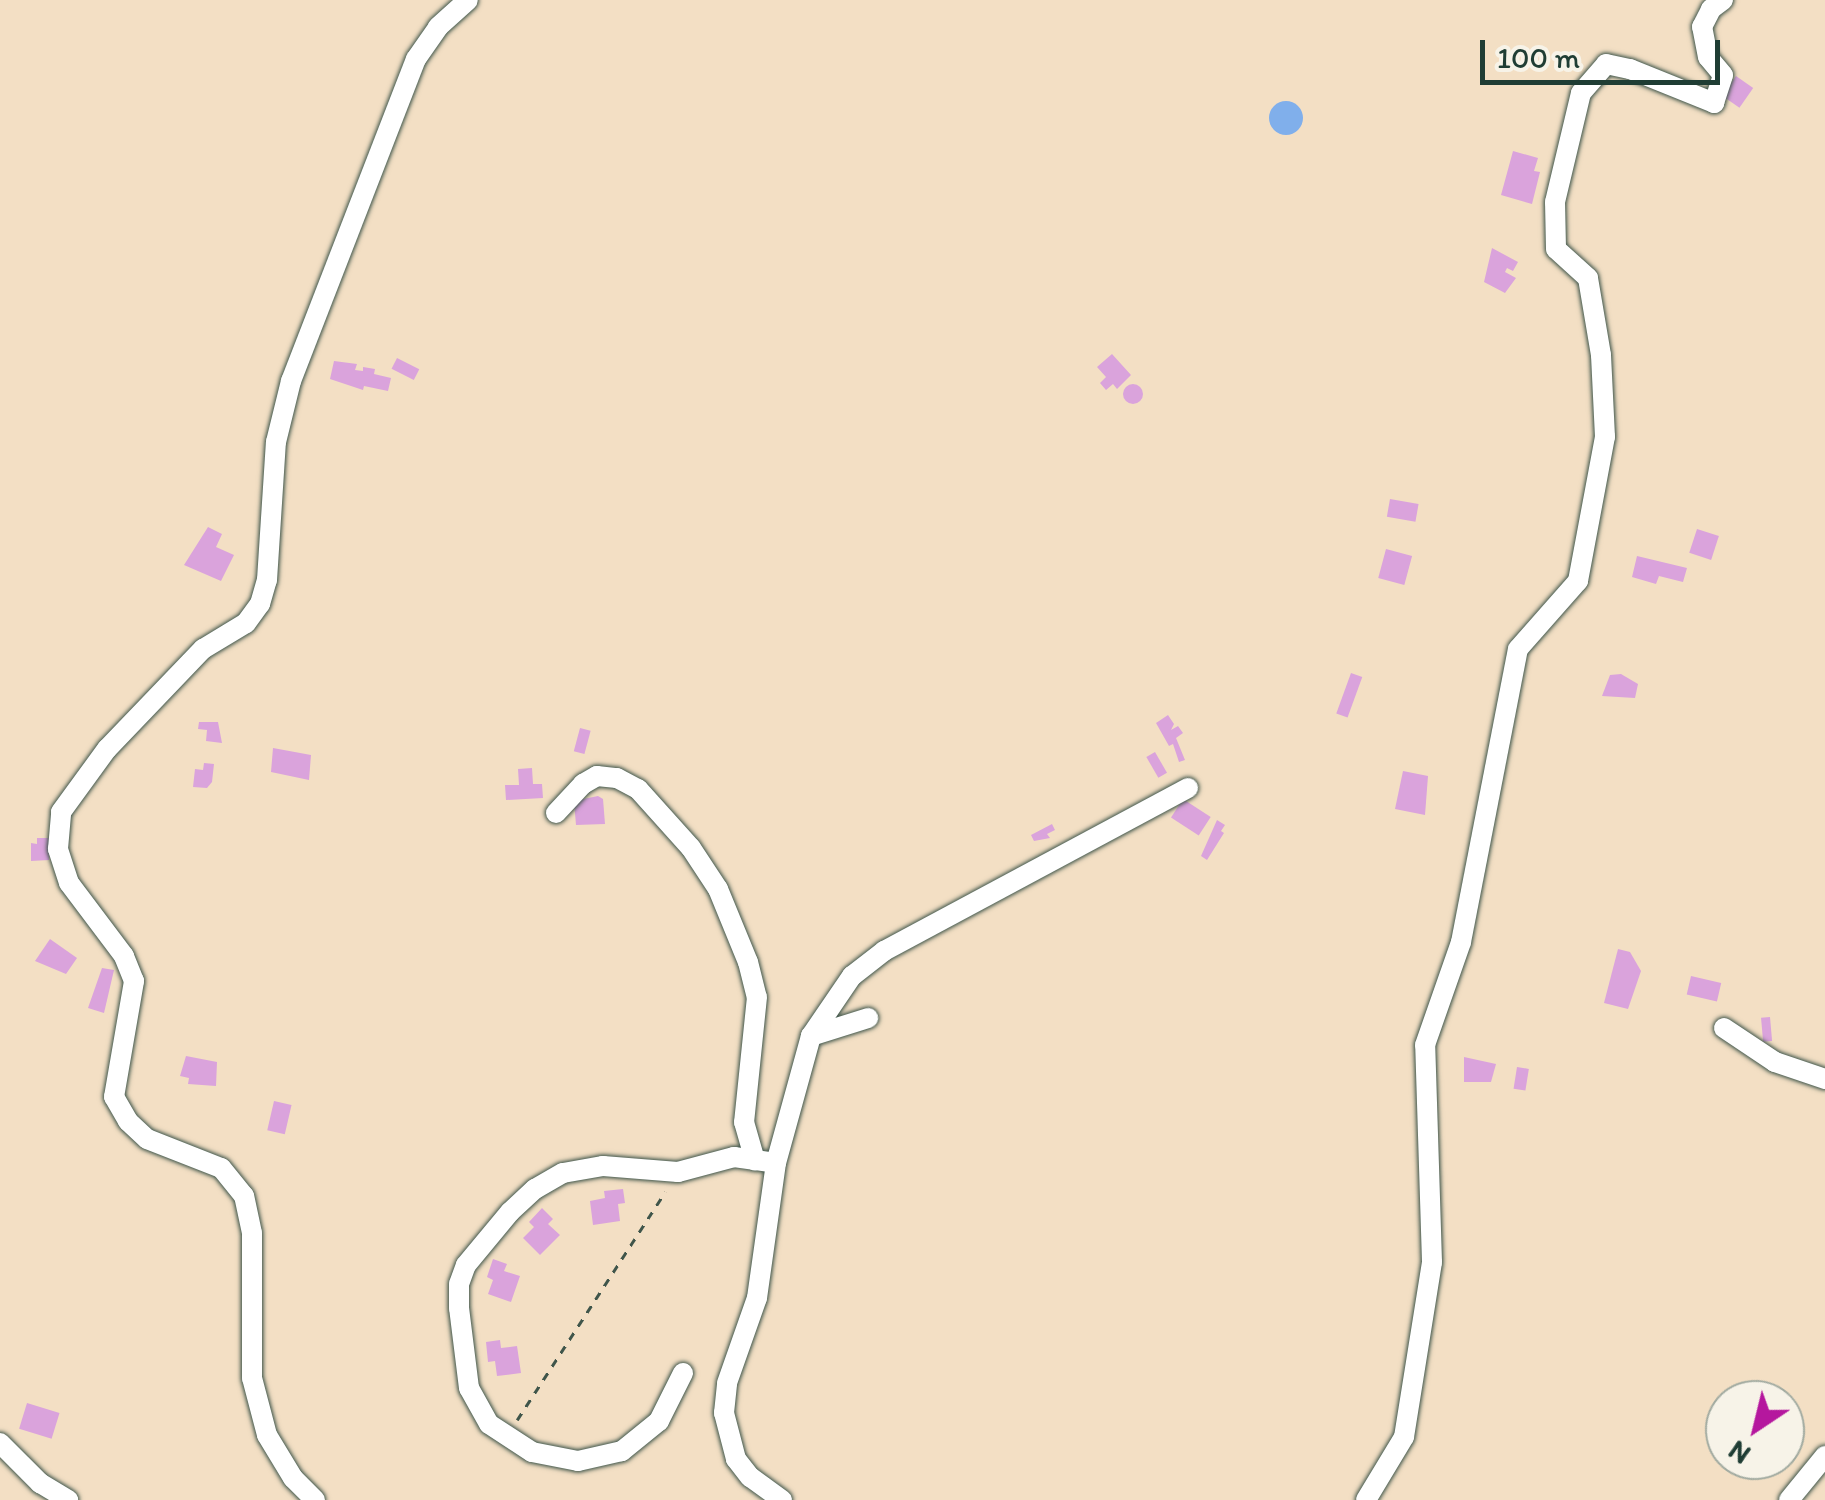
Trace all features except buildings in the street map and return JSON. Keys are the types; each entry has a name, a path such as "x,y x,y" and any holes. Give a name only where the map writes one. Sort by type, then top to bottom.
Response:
{"street":[{"path":"314,1500 293,1478 267,1435 252,1378 252,1233 244,1196 221,1168 147,1139 128,1121 114,1096 134,981 124,956 69,883 58,849 61,812 134,721 203,649 246,623 260,604 267,580 276,442 291,381 416,59 438,27 468,0"},
{"path":"1366,1500 1404,1437 1432,1262 1425,1045 1461,942 1518,649 1578,582 1605,438 1601,356 1588,278 1556,249 1555,202 1572,129 1581,93 1606,64 1630,69 1714,103 1723,75 1708,58 1702,27 1711,9 1723,0"},
{"path":"556,813 583,784 597,776 617,778 638,789 691,848 718,889 748,962 757,997 744,1122 765,1161"},
{"path":"782,1500 750,1477 736,1458 724,1413 727,1383 757,1298 765,1161 811,1036 852,976 884,951 1188,788"},
{"path":"811,1036 868,1018"},
{"path":"1724,1028 1775,1062 1825,1079"},
{"path":"683,1373 658,1420 640,1439 605,1458 555,1460 505,1438 478,1410 469,1388 459,1308 459,1284 466,1265 510,1212 535,1189 563,1173 604,1166 678,1172 711,1160 765,1161"},
{"path":"0,1443 40,1483 68,1500"},
{"path":"1789,1500 1825,1456"}],"path":[{"path":"505,1438 678,1172"}],"water":[{"path":"1286,101 1298,106 1303,118 1298,130 1286,135 1274,130 1269,118 1274,106"}]}
